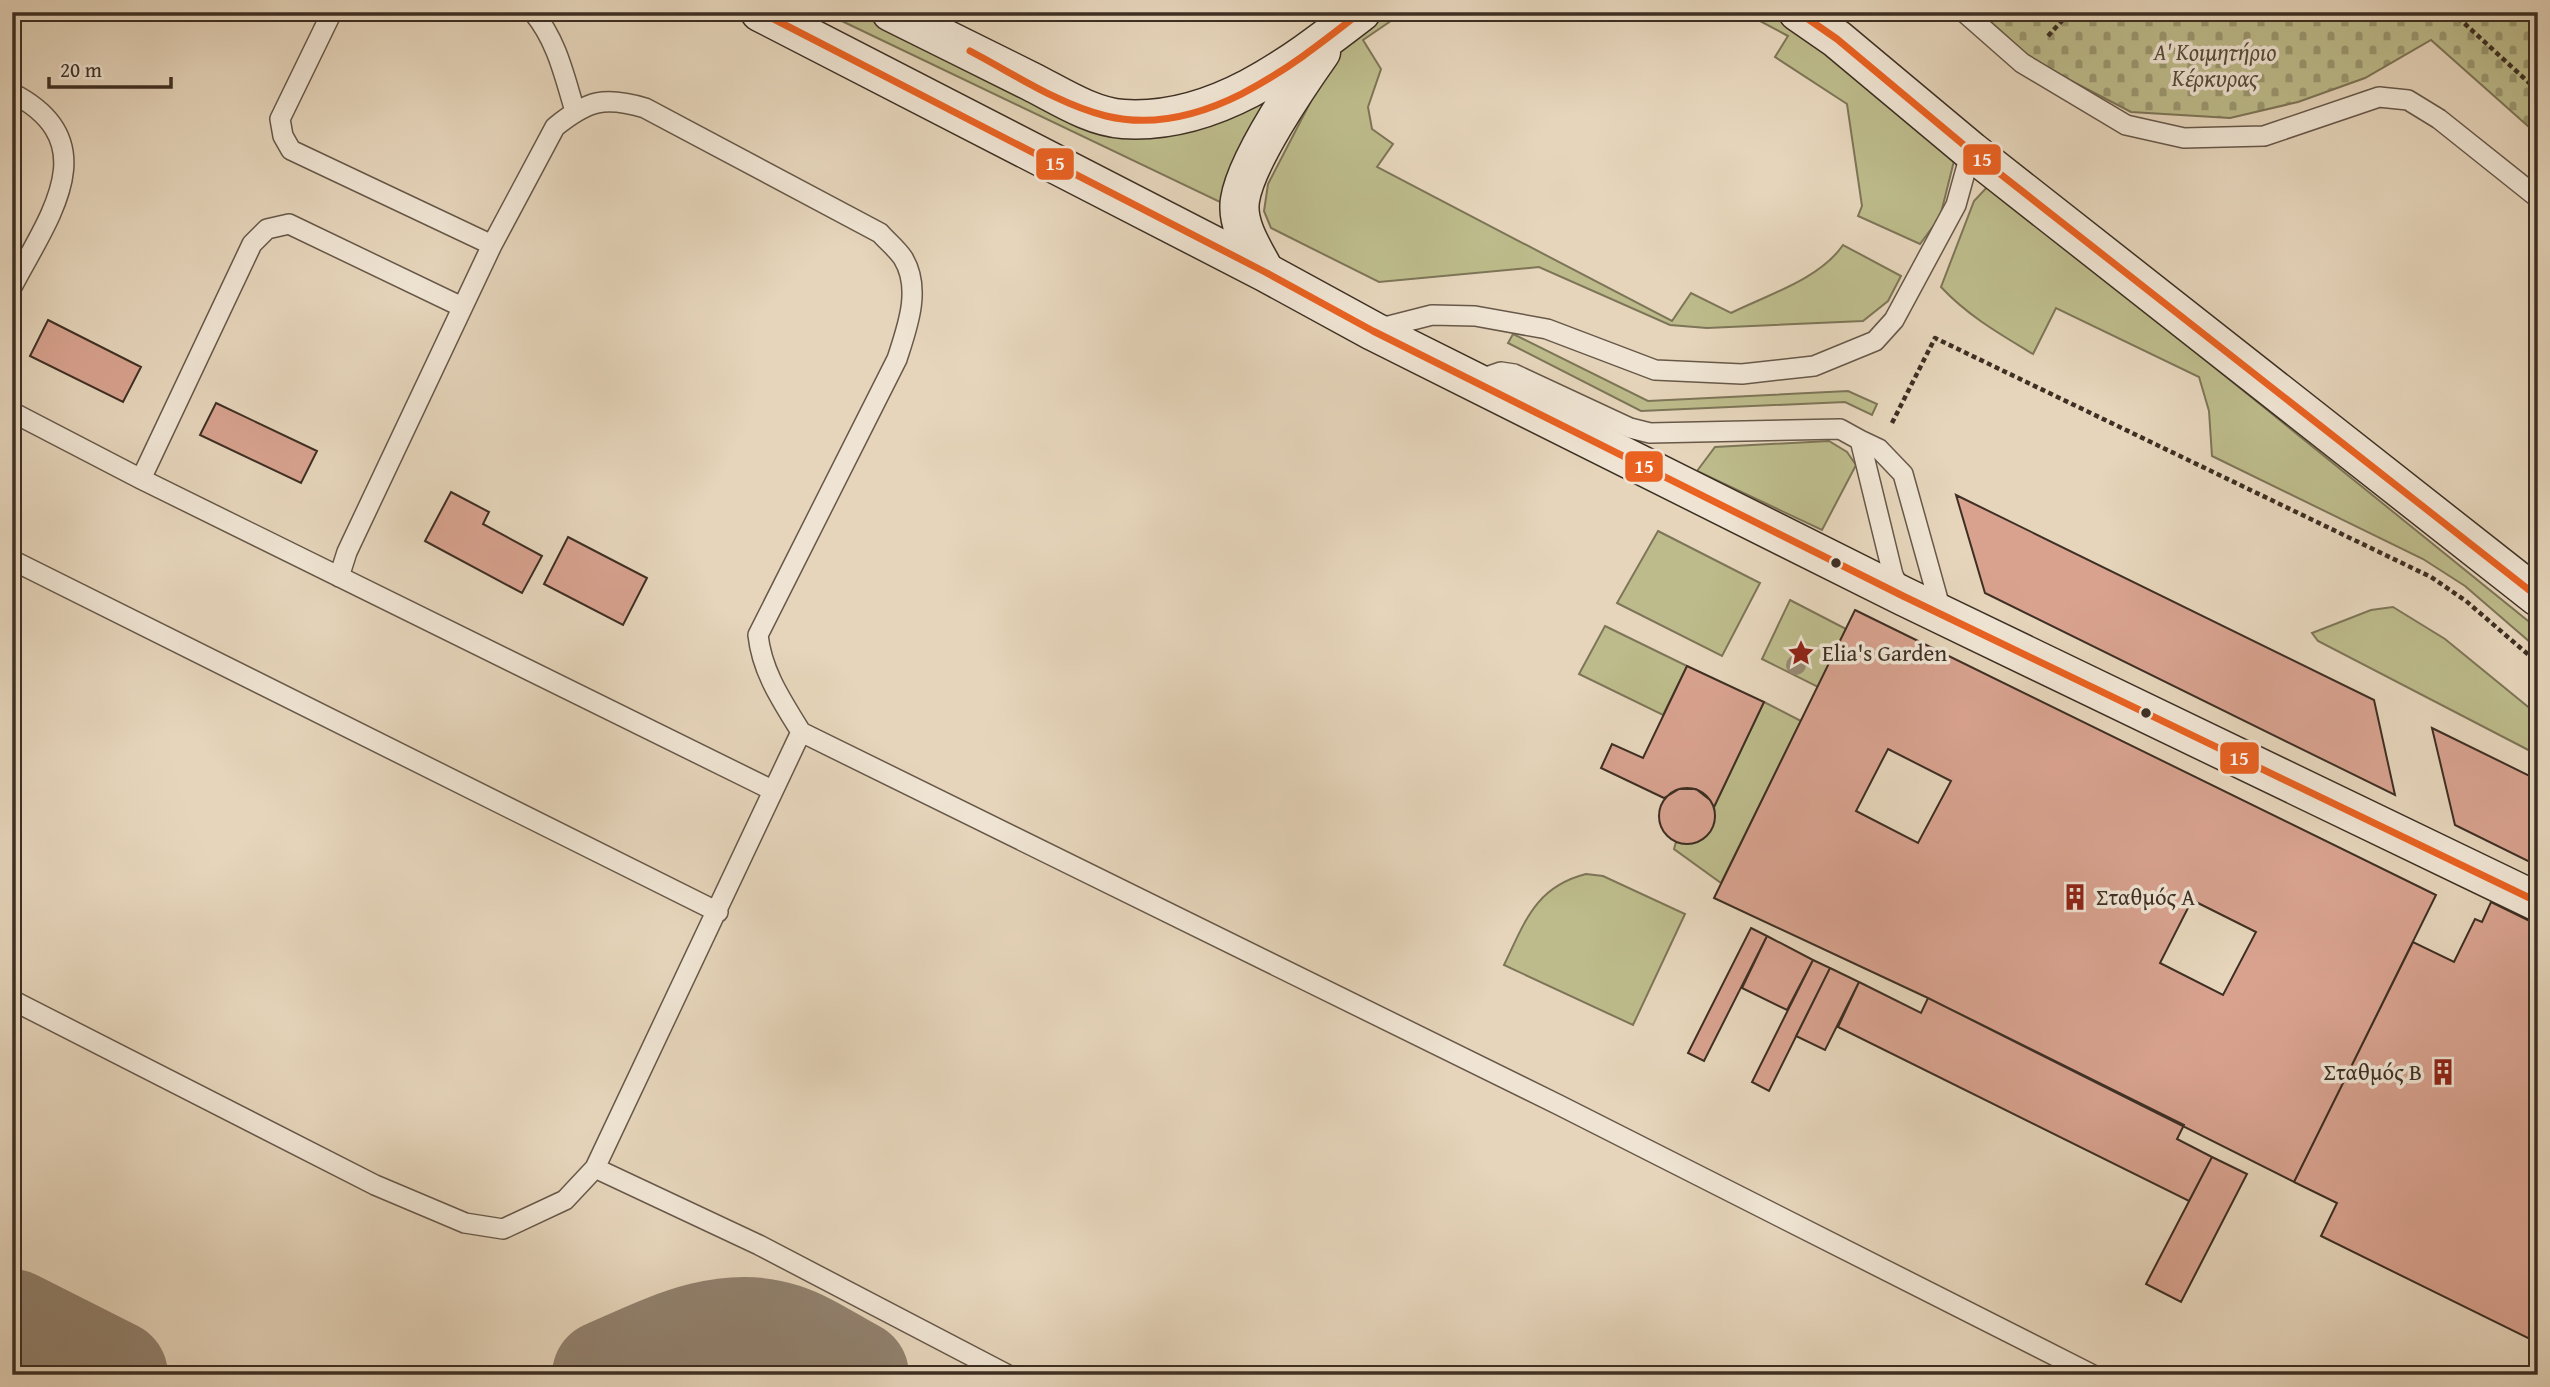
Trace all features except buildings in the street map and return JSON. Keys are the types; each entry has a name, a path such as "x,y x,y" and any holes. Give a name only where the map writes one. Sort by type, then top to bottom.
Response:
{"main road":[{"path":"760,12 1265,272 1373,331 1903,596 2538,902"},
{"path":"891,12 1083,108 1121,119 1168,117 1226,101 1281,71 1347,23"},
{"path":"1798,12 1837,39 1971,151 2538,597"},
{"path":"1265,272 1243,229 1240,202 1250,171 1295,89 1347,23"}],"lane":[{"path":"332,12 280,118 283,136 291,149 492,245"},
{"path":"533,12 547,29 557,50 575,111"},
{"path":"1964,12 2022,63 2126,125 2185,138 2264,136 2379,97 2407,100 2439,119 2538,198"},
{"path":"12,93 29,102 54,123 64,145 63,177 49,216 12,288"},
{"path":"339,577 347,552 462,307 555,127 575,111 598,100 621,101 645,108 880,233 903,258 912,285 910,317 897,359 758,635 760,658 778,695 802,732 1802,1227 2093,1375"},
{"path":"1373,331 1432,315 1475,316 1547,329 1655,370 1742,374 1814,366 1875,341 1894,320 1956,205 1971,151"},
{"path":"141,479 252,244 267,229 289,224 462,307"},
{"path":"1474,381 1502,372 1514,374 1630,428 1650,433 1840,429 1879,449 1903,474 1942,614"},
{"path":"12,412 141,479 772,790"},
{"path":"1860,440 1893,575 1903,596"},
{"path":"12,560 718,912"},
{"path":"12,1000 375,1185 465,1223 503,1230 565,1200 595,1168 718,912 772,790 802,732"},
{"path":"595,1168 759,1245 1008,1375"}],"path":[{"path":"2048,36 2070,12"},
{"path":"2452,12 2538,91"},
{"path":"1935,338 2431,576 2466,601 2538,663"},
{"path":"2538,465 2533,485 2538,490"}],"green space":[{"path":"823,12 860,12 1113,125 1281,87 1222,203"},
{"path":"1385,12 1404,12 1363,40 1381,69 1368,107 1372,129 1393,144 1377,167 1672,321 1691,293 1731,313 1807,277 1833,257 1843,245 1901,276 1888,301 1863,321 1707,328 1670,325 1539,267 1379,282 1271,228 1264,211 1268,184 1338,49"},
{"path":"1743,12 1767,12 1795,28 1955,157 1940,217 1920,244 1858,216 1862,206 1847,104 1775,57 1788,36"},
{"name":"Α' Κοιμητήριο Κέρκυρας","path":"1980,12 2538,12 2538,135 2431,40 2365,78 2298,102 2230,118 2131,112 2035,62"},
{"path":"1989,185 2538,629 2538,649 2465,586 2423,559 2212,456 2209,411 2199,377 2056,308 2033,354 1962,307 1941,287 1974,201"},
{"path":"1513,334 1648,401 1848,391 1877,404 1872,415 1845,402 1641,411 1508,343"},
{"path":"1829,441 1847,452 1856,465 1822,530 1697,471 1715,447"},
{"path":"1658,531 1760,583 1722,656 1617,603"},
{"name":"Elia's Garden","path":"1790,600 1846,629 1818,687 1762,659"},
{"path":"2393,607 2445,639 2538,715 2538,755 2318,641 2312,633 2371,610"},
{"path":"1605,626 1687,666 1663,715 1579,674"},
{"path":"1764,702 1801,721 1721,883 1674,849 1676,842 1693,843 1706,836 1710,830 1714,807"},
{"path":"1586,874 1603,876 1685,914 1633,1025 1504,965 1526,921 1543,897 1569,880"}],"taxiway":[{"path":"12,1324 113,1375"},
{"path":"607,1375 692,1340 737,1332 759,1333 791,1341 854,1375"}],"transit line":[{"name":"15","path":"760,12 1265,272 1373,331 1903,596 2538,902"},
{"name":"15","path":"970,51 1036,88 1088,111 1141,120 1176,117 1210,108 1275,75 1361,12"},
{"name":"15","path":"1798,12 1837,39 1971,151 2538,597"}],"place":[{"name":"Elia's Garden","path":"1801,653"},
{"name":"Σταθμός Α","path":"2075,897"},
{"name":"Σταθμός B","path":"2443,1072"}]}
